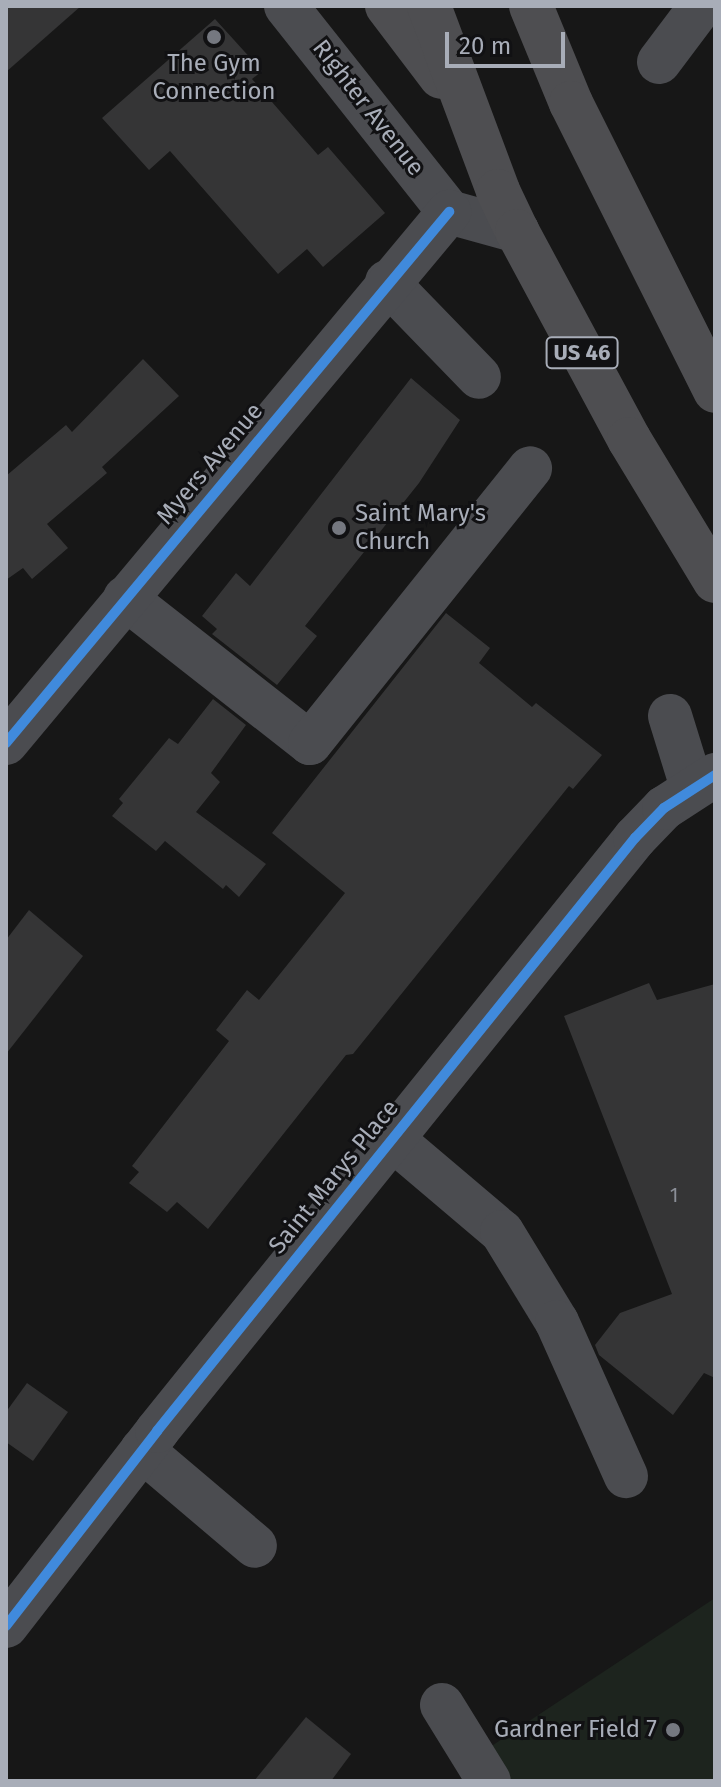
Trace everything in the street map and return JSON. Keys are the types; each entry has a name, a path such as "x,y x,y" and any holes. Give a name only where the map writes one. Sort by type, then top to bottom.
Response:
{"highway":[{"path":"387,6 470,115"},
{"name":"US 46","path":"429,6 517,231 629,439 715,581"},
{"path":"531,6 571,103 715,391"}],"street":[{"name":"Righter Avenue","path":"286,6 449,212"},
{"path":"665,6 659,62 701,6"},
{"path":"449,212 517,231"},
{"name":"Myers Avenue","path":"14,713 125,598 387,282 449,212"},
{"path":"387,282 479,377"},
{"path":"125,598 310,743 530,468"},
{"path":"670,716 703,781"},
{"name":"Saint Marys Place","path":"6,1626 391,1138 635,838 664,808 703,781"},
{"path":"391,1138 502,1232 570,1348 626,1476"},
{"path":"142,1450 255,1546"},
{"path":"442,1705 489,1781"}],"shaded area":[{"path":"715,1598 715,1781 507,1781 490,1747"}],"building":[{"path":"6,6 81,6 6,72"},
{"path":"215,19 262,71 252,79 318,155 328,147 385,213 323,267 307,249 278,274 170,151 149,170 102,118"},
{"path":"143,359 179,396 102,467 107,473 47,524 68,548 32,579 23,568 6,580 6,476 66,425 72,432"},
{"name":"Saint Mary's Church","path":"411,378 460,420 419,483 305,626 317,636 277,685 212,634 217,629 202,616 236,573 250,586"},
{"path":"446,613 490,648 479,663 532,707 536,703 602,755 573,789 569,786 353,1054 346,1055 208,1229 177,1202 167,1212 129,1183 139,1172 132,1166 229,1041 216,1030 247,990 259,1000 345,893 272,833"},
{"path":"213,699 246,725 211,773 220,782 196,812 266,864 239,897 226,885 223,889 165,841 156,851 112,816 123,803 119,799 169,738 178,744"},
{"path":"29,910 83,956 6,1054 6,940"},
{"path":"649,983 657,1000 715,984 715,1378 704,1373 673,1415 599,1355 595,1345 620,1313 672,1294 564,1016"},
{"path":"27,1383 68,1412 33,1461 6,1442 6,1412"},
{"path":"306,1717 351,1754 331,1781 254,1781"}],"cycle path":[{"path":"6,743 449,212"},
{"path":"6,1626 157,1431 635,838 664,808 715,775"}],"place":[{"name":"The Gym Connection","path":"214,37"},
{"name":"Saint Mary's Church","path":"339,528"},
{"name":"Gardner Field 7","path":"673,1730"}]}
